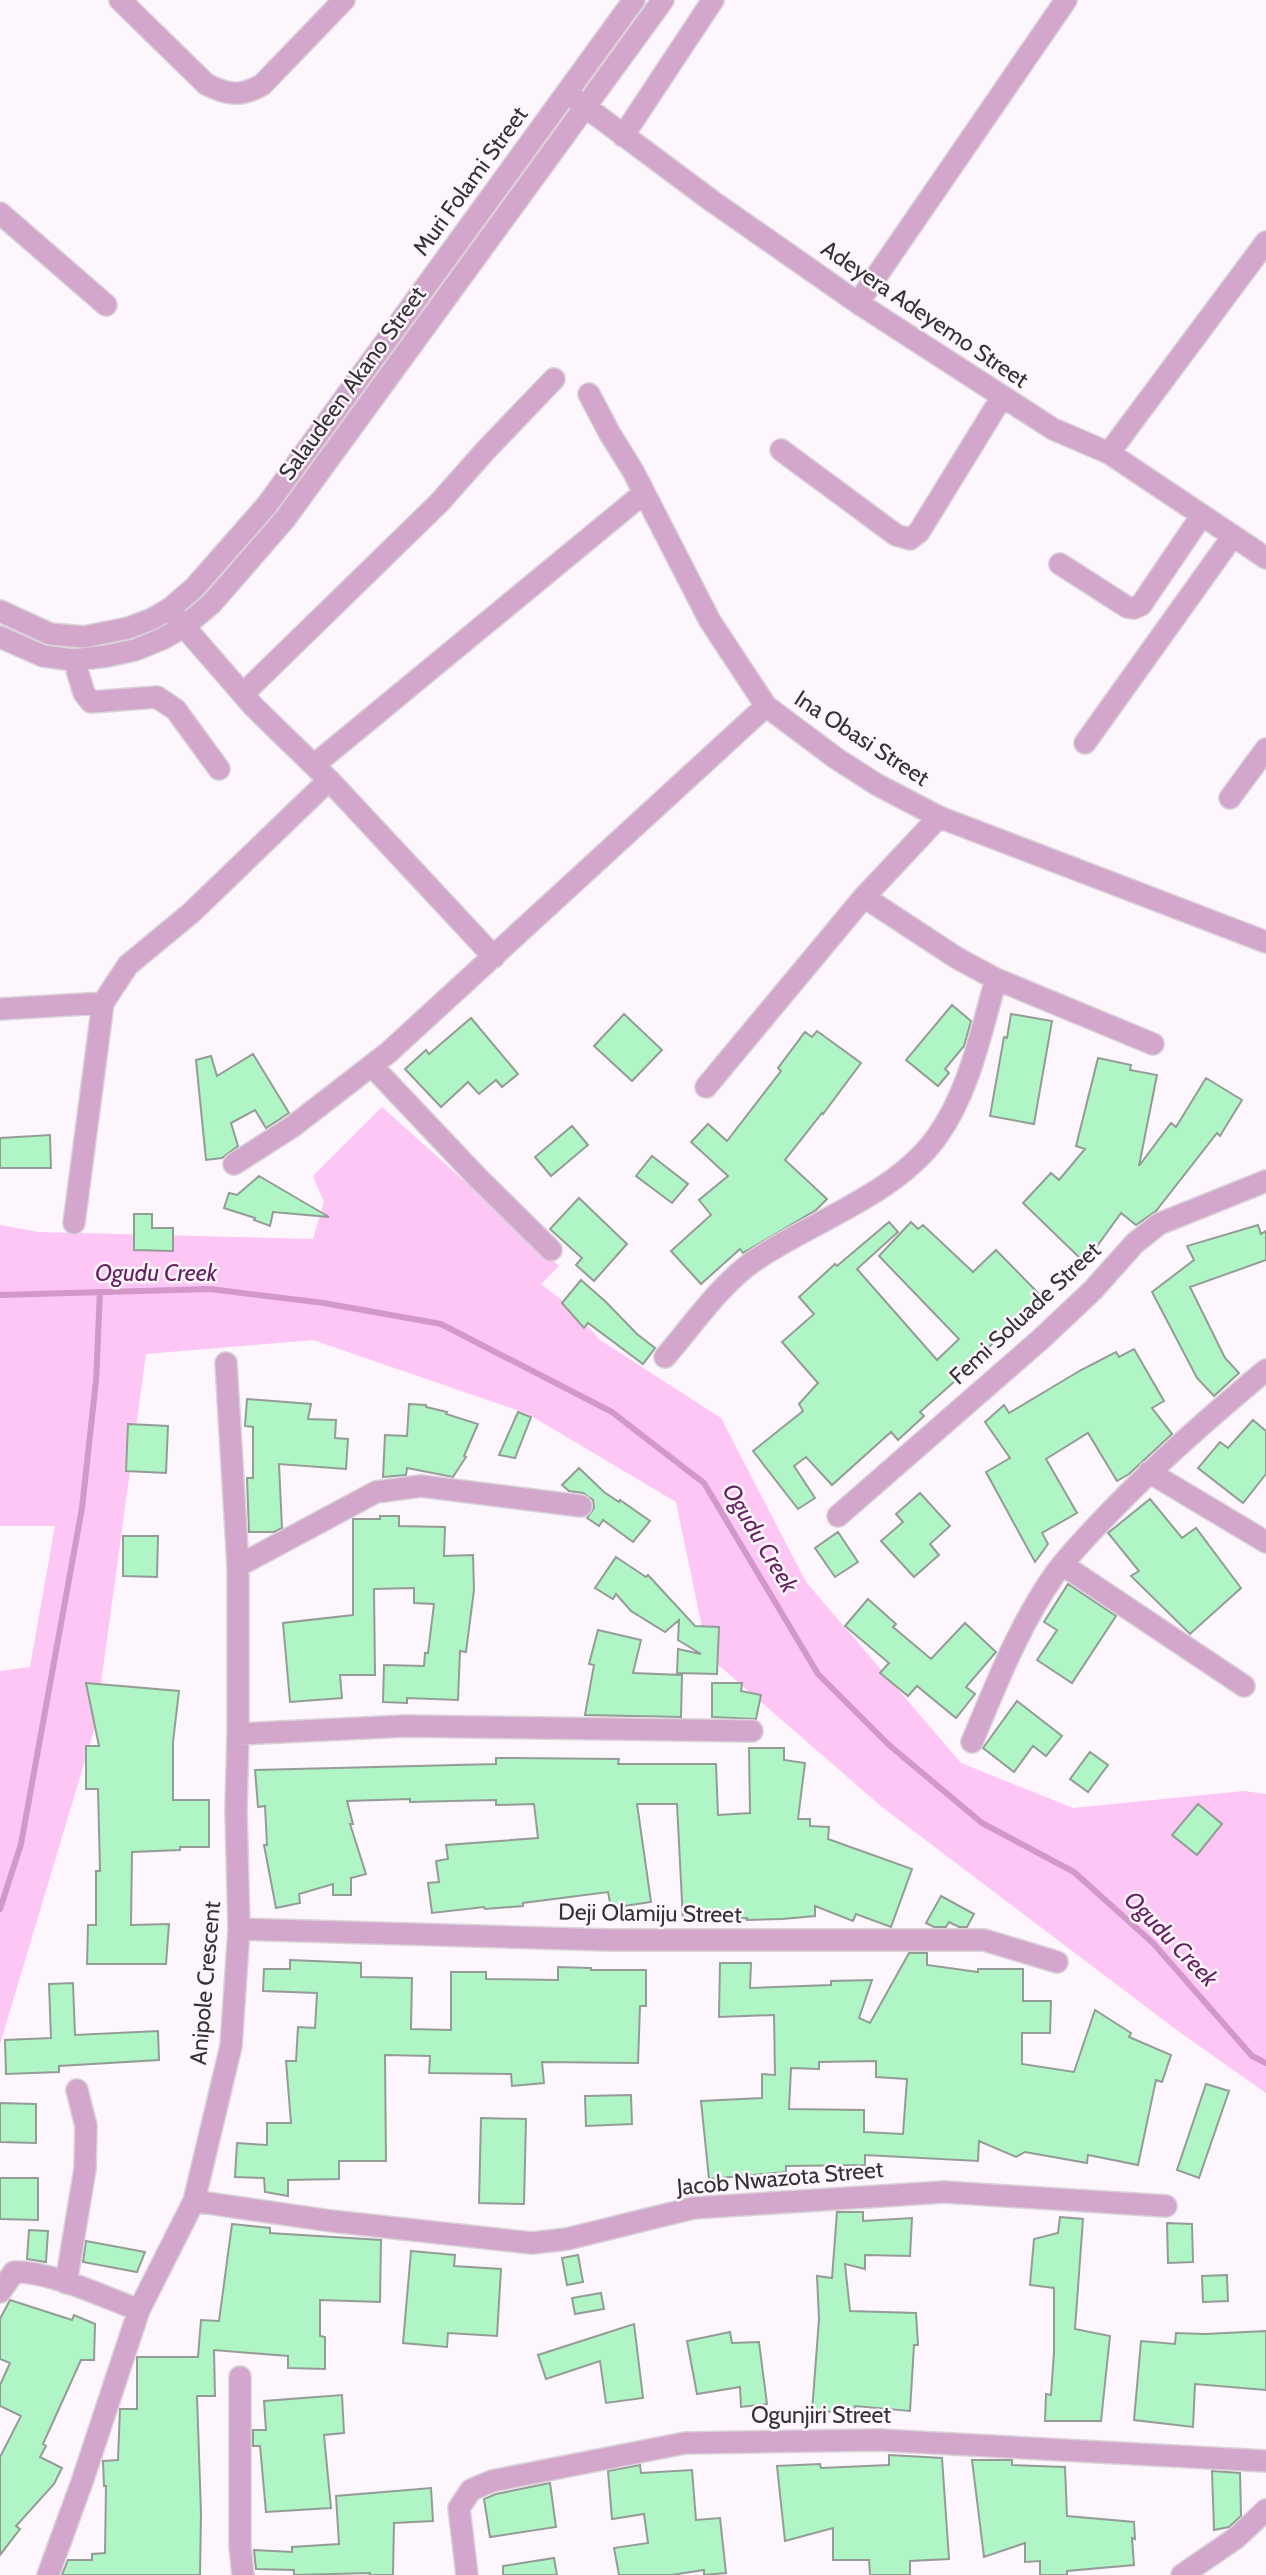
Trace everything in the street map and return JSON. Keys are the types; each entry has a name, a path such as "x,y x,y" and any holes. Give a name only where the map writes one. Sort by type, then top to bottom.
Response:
{"street":[{"path":"120,0 206,84 234,95 250,92 262,85 344,0"},
{"name":"Muri Folami Street","path":"0,611 42,631 66,637 103,634 128,628 169,609 195,587 267,505 634,0"},
{"name":"Salaudeen Akano Street","path":"0,637 43,656 74,660 107,656 135,650 162,639 185,626 212,603 285,519 663,0"},
{"path":"624,136 713,0"},
{"path":"858,303 1066,0"},
{"name":"Adeyera Adeyemo Street","path":"567,93 585,109 858,303 1053,429 1109,453 1266,558"},
{"path":"0,213 107,306"},
{"path":"1109,453 1266,242"},
{"path":"244,693 439,503 485,450 554,379"},
{"name":"Ina Obasi Street","path":"589,394 644,492 710,621 766,706 837,759 876,784 939,817 1266,942"},
{"path":"781,450 896,535 910,539 919,532 1002,397"},
{"path":"74,1223 103,1003 128,965 191,913 322,772 644,492"},
{"path":"1060,564 1126,607 1134,608 1141,605 1202,515"},
{"path":"1085,743 1233,536"},
{"path":"169,609 254,707 322,772 494,957"},
{"path":"34,652 42,631"},
{"path":"74,660 84,693 91,702 157,697 176,710 219,769"},
{"path":"234,1164 292,1127 372,1066 766,706"},
{"path":"1230,798 1266,749"},
{"path":"706,1087 864,897 939,817"},
{"path":"864,897 957,958 996,979 1153,1044"},
{"path":"665,1357 731,1281 758,1258 874,1193 936,1139 969,1074 996,979"},
{"path":"0,1009 103,1003"},
{"path":"372,1066 478,1178 551,1250"},
{"name":"Femi Soluade Street","path":"838,1516 1041,1339 1159,1224 1266,1181"},
{"name":"Anipole Crescent","path":"48,2575 139,2310 194,2201 231,2046 239,1929 236,1811 239,1734 238,1566 226,1363"},
{"path":"972,1742 1003,1667 1035,1605 1077,1546 1149,1472 1266,1370"},
{"path":"1149,1472 1266,1542"},
{"path":"238,1566 376,1492 421,1486 581,1506"},
{"path":"1063,1565 1244,1686"},
{"path":"239,1734 406,1726 752,1731"},
{"name":"Deji Olamiju Street","path":"239,1929 610,1940 984,1940 1057,1962"},
{"path":"66,2283 85,2169 86,2126 77,2090"},
{"name":"Jacob Nwazota Street","path":"194,2201 331,2221 532,2243 567,2239 693,2208 944,2192 1166,2206"},
{"path":"0,2292 14,2272 26,2271 139,2310"},
{"path":"240,2377 240,2547 243,2575"},
{"name":"Ogunjiri Street","path":"467,2575 459,2508 471,2490 492,2480 685,2443 879,2440 1266,2461"},
{"path":"1182,2575 1236,2538 1266,2510"}],"shaded area":[{"path":"382,1107 559,1266 541,1284 568,1305 600,1340 721,1418 806,1582 961,1763 1073,1808 1244,1791 1266,1794 1266,2093 1178,2031 882,1807 708,1656 676,1502 528,1414 313,1340 146,1354 95,1727 0,2044 0,1671 30,1667 55,1526 0,1526 0,1225 39,1232 313,1239 324,1202 313,1176"}],"building":[{"path":"952,1005 971,1021 964,1046 945,1069 949,1073 938,1086 906,1060"},
{"path":"624,1014 662,1050 632,1081 594,1046"},
{"path":"1011,1014 1052,1021 1034,1124 990,1116 1004,1037 1007,1038"},
{"path":"471,1018 518,1074 502,1087 496,1080 479,1094 468,1082 441,1107 405,1069 426,1050 429,1054"},
{"path":"817,1031 861,1063 785,1160 827,1199 816,1210 743,1253 740,1249 701,1284 671,1251 711,1215 699,1200 728,1176 691,1142 708,1124 727,1141 781,1071 778,1068 805,1032 812,1037"},
{"path":"253,1054 289,1113 266,1128 255,1110 231,1123 238,1146 222,1158 206,1160 196,1060 211,1056 217,1076"},
{"path":"1098,1058 1131,1065 1130,1070 1157,1075 1139,1166 1171,1123 1176,1127 1206,1078 1242,1100 1220,1136 1217,1133 1156,1211 1136,1225 1121,1213 1085,1263 1023,1203 1051,1173 1059,1180 1085,1149 1076,1146"},
{"path":"572,1126 588,1145 551,1176 535,1157"},
{"path":"50,1135 51,1168 0,1168 0,1138"},
{"path":"652,1156 688,1184 672,1203 636,1176"},
{"path":"259,1176 329,1217 273,1212 270,1226 224,1208 229,1193 237,1195"},
{"path":"579,1198 627,1244 594,1281 576,1265 582,1258 550,1229"},
{"path":"134,1214 152,1214 152,1228 173,1228 173,1251 134,1250"},
{"path":"889,1222 898,1232 857,1269 937,1360 959,1339 879,1256 911,1222 918,1229 923,1225 973,1272 996,1250 1044,1299 1013,1328 1011,1325 920,1412 924,1416 898,1440 891,1432 832,1485 806,1457 794,1466 815,1498 798,1509 753,1451 803,1411 799,1404 818,1383 782,1342 814,1314 799,1297 835,1264 837,1266"},
{"path":"1258,1225 1261,1234 1266,1231 1266,1260 1190,1287 1225,1358 1239,1373 1214,1396 1197,1378 1152,1292 1194,1260 1187,1246"},
{"path":"581,1280 655,1348 643,1364 588,1323 584,1328 562,1303"},
{"path":"1134,1349 1164,1401 1152,1408 1172,1434 1129,1474 1117,1481 1088,1433 1046,1459 1077,1513 1042,1533 1048,1544 1035,1562 986,1472 1010,1458 985,1422 1004,1405 1009,1413 1116,1352 1119,1357"},
{"path":"247,1399 311,1404 308,1419 336,1420 335,1438 348,1439 346,1469 279,1464 282,1528 274,1532 249,1532 247,1478 253,1478 253,1427 245,1426"},
{"path":"409,1404 426,1405 478,1424 464,1456 466,1457 453,1477 407,1468 406,1475 383,1477 385,1435 407,1436"},
{"path":"518,1412 531,1417 515,1458 499,1455"},
{"path":"1253,1420 1266,1431 1266,1474 1243,1503 1198,1468 1220,1442 1228,1448"},
{"path":"128,1424 168,1426 166,1473 126,1471"},
{"path":"579,1468 604,1492 650,1521 633,1542 603,1520 599,1526 587,1518 594,1508 593,1500 583,1493 569,1491 562,1485"},
{"path":"920,1493 950,1526 930,1544 939,1555 914,1577 881,1541 903,1522 896,1514"},
{"path":"1150,1499 1182,1538 1196,1528 1241,1588 1190,1634 1131,1576 1139,1571 1108,1533"},
{"path":"380,1516 399,1516 399,1526 445,1527 444,1556 473,1555 474,1590 466,1652 460,1651 458,1700 407,1698 407,1703 383,1702 384,1665 424,1666 425,1653 428,1653 434,1604 414,1603 414,1588 374,1589 375,1675 340,1675 342,1698 290,1702 283,1623 353,1615 353,1519 380,1519"},
{"path":"838,1532 858,1562 835,1577 815,1548"},
{"path":"123,1536 158,1536 157,1577 123,1576"},
{"path":"616,1557 646,1577 648,1575 695,1626 719,1627 717,1674 677,1673 678,1649 701,1654 678,1640 679,1620 665,1632 631,1611 616,1594 613,1599 595,1588"},
{"path":"1068,1584 1116,1616 1072,1683 1037,1660 1057,1630 1044,1622"},
{"path":"868,1599 896,1624 893,1627 931,1659 965,1623 996,1652 966,1687 975,1694 956,1718 917,1686 908,1696 880,1673 889,1663 845,1626"},
{"path":"598,1630 641,1640 633,1673 682,1675 681,1717 585,1715 594,1665 589,1664"},
{"path":"86,1683 179,1691 173,1742 173,1800 209,1800 209,1847 132,1852 131,1925 169,1924 166,1964 87,1964 88,1925 96,1925 96,1871 100,1871 98,1789 86,1789 86,1746 99,1746"},
{"path":"712,1683 742,1683 741,1691 761,1695 756,1719 712,1717"},
{"path":"1017,1701 1062,1736 1046,1756 1033,1746 1014,1772 983,1748"},
{"path":"749,1748 784,1748 784,1760 805,1763 798,1819 810,1819 810,1826 829,1827 828,1839 912,1869 891,1927 856,1914 853,1921 815,1906 815,1916 683,1921 677,1804 637,1804 651,1902 611,1908 608,1892 523,1903 523,1906 432,1913 428,1883 439,1882 436,1861 448,1859 446,1845 538,1838 534,1804 496,1805 496,1800 410,1802 410,1799 347,1801 353,1824 350,1824 366,1874 351,1878 351,1895 333,1895 333,1884 299,1894 300,1903 276,1908 264,1845 267,1845 265,1806 258,1807 255,1770 496,1764 496,1758 619,1759 618,1764 716,1764 718,1815 750,1813"},
{"path":"1090,1752 1108,1765 1088,1792 1070,1779"},
{"path":"1198,1804 1222,1824 1197,1855 1172,1835"},
{"path":"941,1896 974,1914 967,1927 959,1927 949,1922 946,1927 934,1927 926,1923"},
{"path":"909,1953 927,1953 927,1965 978,1972 978,1969 1023,1969 1023,2001 1051,2001 1050,2033 1022,2033 1022,2064 1074,2072 1095,2010 1131,2033 1129,2037 1171,2055 1162,2082 1156,2080 1138,2165 1088,2155 1087,2163 1025,2152 1016,2157 979,2141 978,2161 865,2155 865,2165 786,2166 786,2172 709,2179 701,2101 762,2098 762,2074 775,2075 774,2015 719,2017 720,1963 751,1963 750,1988 831,1985 831,1981 872,1980 859,2018 870,2023","holes":["876,2061 876,2077 907,2079 903,2134 864,2132 864,2110 789,2109 791,2068 819,2069 819,2062"]},
{"path":"290,1960 361,1963 361,1977 412,1978 411,2029 451,2030 451,1972 486,1972 486,1979 558,1980 558,1967 646,1970 646,2006 640,2006 638,2063 542,2062 544,2083 512,2086 511,2074 429,2073 430,2056 385,2055 386,2161 339,2161 339,2179 288,2180 288,2196 265,2192 264,2178 235,2177 237,2143 267,2145 267,2123 291,2123 286,2061 296,2061 298,2027 315,2028 317,1993 263,1991 264,1969 290,1969"},
{"path":"73,1983 75,2035 158,2031 159,2060 59,2066 59,2072 6,2074 5,2040 51,2038 49,1984"},
{"path":"1206,2084 1229,2091 1199,2178 1177,2170"},
{"path":"631,2095 632,2124 586,2126 585,2096"},
{"path":"0,2103 36,2104 36,2143 0,2142"},
{"path":"481,2118 526,2119 524,2204 479,2203"},
{"path":"0,2178 38,2178 38,2220 0,2219"},
{"path":"837,2212 863,2212 863,2221 912,2218 910,2256 865,2255 865,2269 845,2264 850,2311 916,2313 918,2345 914,2345 910,2411 855,2406 854,2411 812,2412 819,2319 817,2276 832,2278"},
{"path":"1060,2217 1083,2219 1075,2329 1110,2336 1101,2421 1045,2421 1046,2394 1051,2395 1054,2352 1054,2288 1030,2285 1034,2239 1058,2233"},
{"path":"1167,2223 1192,2224 1193,2262 1168,2263"},
{"path":"232,2224 270,2228 270,2233 381,2240 380,2302 320,2300 320,2336 325,2337 325,2369 288,2368 288,2356 214,2350 215,2396 197,2396 200,2575 62,2575 68,2560 92,2560 92,2554 105,2553 106,2486 103,2461 118,2460 120,2409 137,2409 137,2357 198,2357 201,2320 219,2321"},
{"path":"29,2230 48,2231 46,2262 27,2259"},
{"path":"86,2241 145,2252 137,2272 83,2262"},
{"path":"411,2251 455,2255 454,2266 501,2269 497,2336 448,2333 447,2347 403,2343"},
{"path":"578,2255 583,2282 567,2285 562,2258"},
{"path":"1227,2275 1228,2301 1203,2302 1202,2276"},
{"path":"601,2293 604,2309 575,2314 572,2298"},
{"path":"10,2300 72,2320 74,2315 95,2324 94,2360 81,2360 43,2444 46,2446 40,2457 62,2468 54,2484 16,2526 20,2529 0,2555 0,2457 21,2416 0,2406 0,2385 10,2363 0,2359 0,2319"},
{"path":"634,2324 643,2398 606,2403 600,2361 546,2379 538,2355"},
{"path":"1266,2331 1266,2390 1195,2384 1193,2427 1134,2420 1141,2341 1175,2344 1176,2333"},
{"path":"730,2332 732,2343 759,2342 767,2404 741,2407 740,2387 697,2394 687,2341"},
{"path":"342,2395 344,2433 324,2435 331,2508 266,2512 260,2446 253,2446 253,2430 266,2430 264,2401"},
{"path":"889,2455 942,2458 949,2559 910,2561 910,2575 870,2575 869,2560 833,2560 833,2528 785,2541 777,2466 820,2464 821,2468 889,2465"},
{"path":"972,2460 1012,2460 1012,2465 1065,2467 1067,2516 1134,2522 1134,2565 1067,2571 1067,2575 1040,2575 1040,2561 1025,2562 1025,2543 984,2557"},
{"path":"640,2465 641,2473 692,2470 696,2520 720,2518 726,2573 704,2575 704,2570 671,2575 619,2575 614,2548 648,2543 644,2514 612,2519 608,2471"},
{"path":"1212,2471 1240,2473 1241,2516 1229,2527 1214,2530"},
{"path":"550,2483 556,2527 490,2537 484,2499"},
{"path":"431,2488 433,2521 394,2523 393,2575 294,2575 294,2570 256,2569 254,2550 292,2552 292,2547 339,2544 336,2496"},
{"path":"554,2558 557,2575 503,2575 503,2566"}],"waterway":[{"name":"Ogudu Creek","path":"0,1295 210,1289 324,1303 441,1324 612,1412 704,1483 818,1674 889,1745 982,1823 1074,1872 1153,1943 1252,2056 1266,2063"},
{"path":"0,1909 21,1844 82,1508 96,1381 100,1292"}]}
